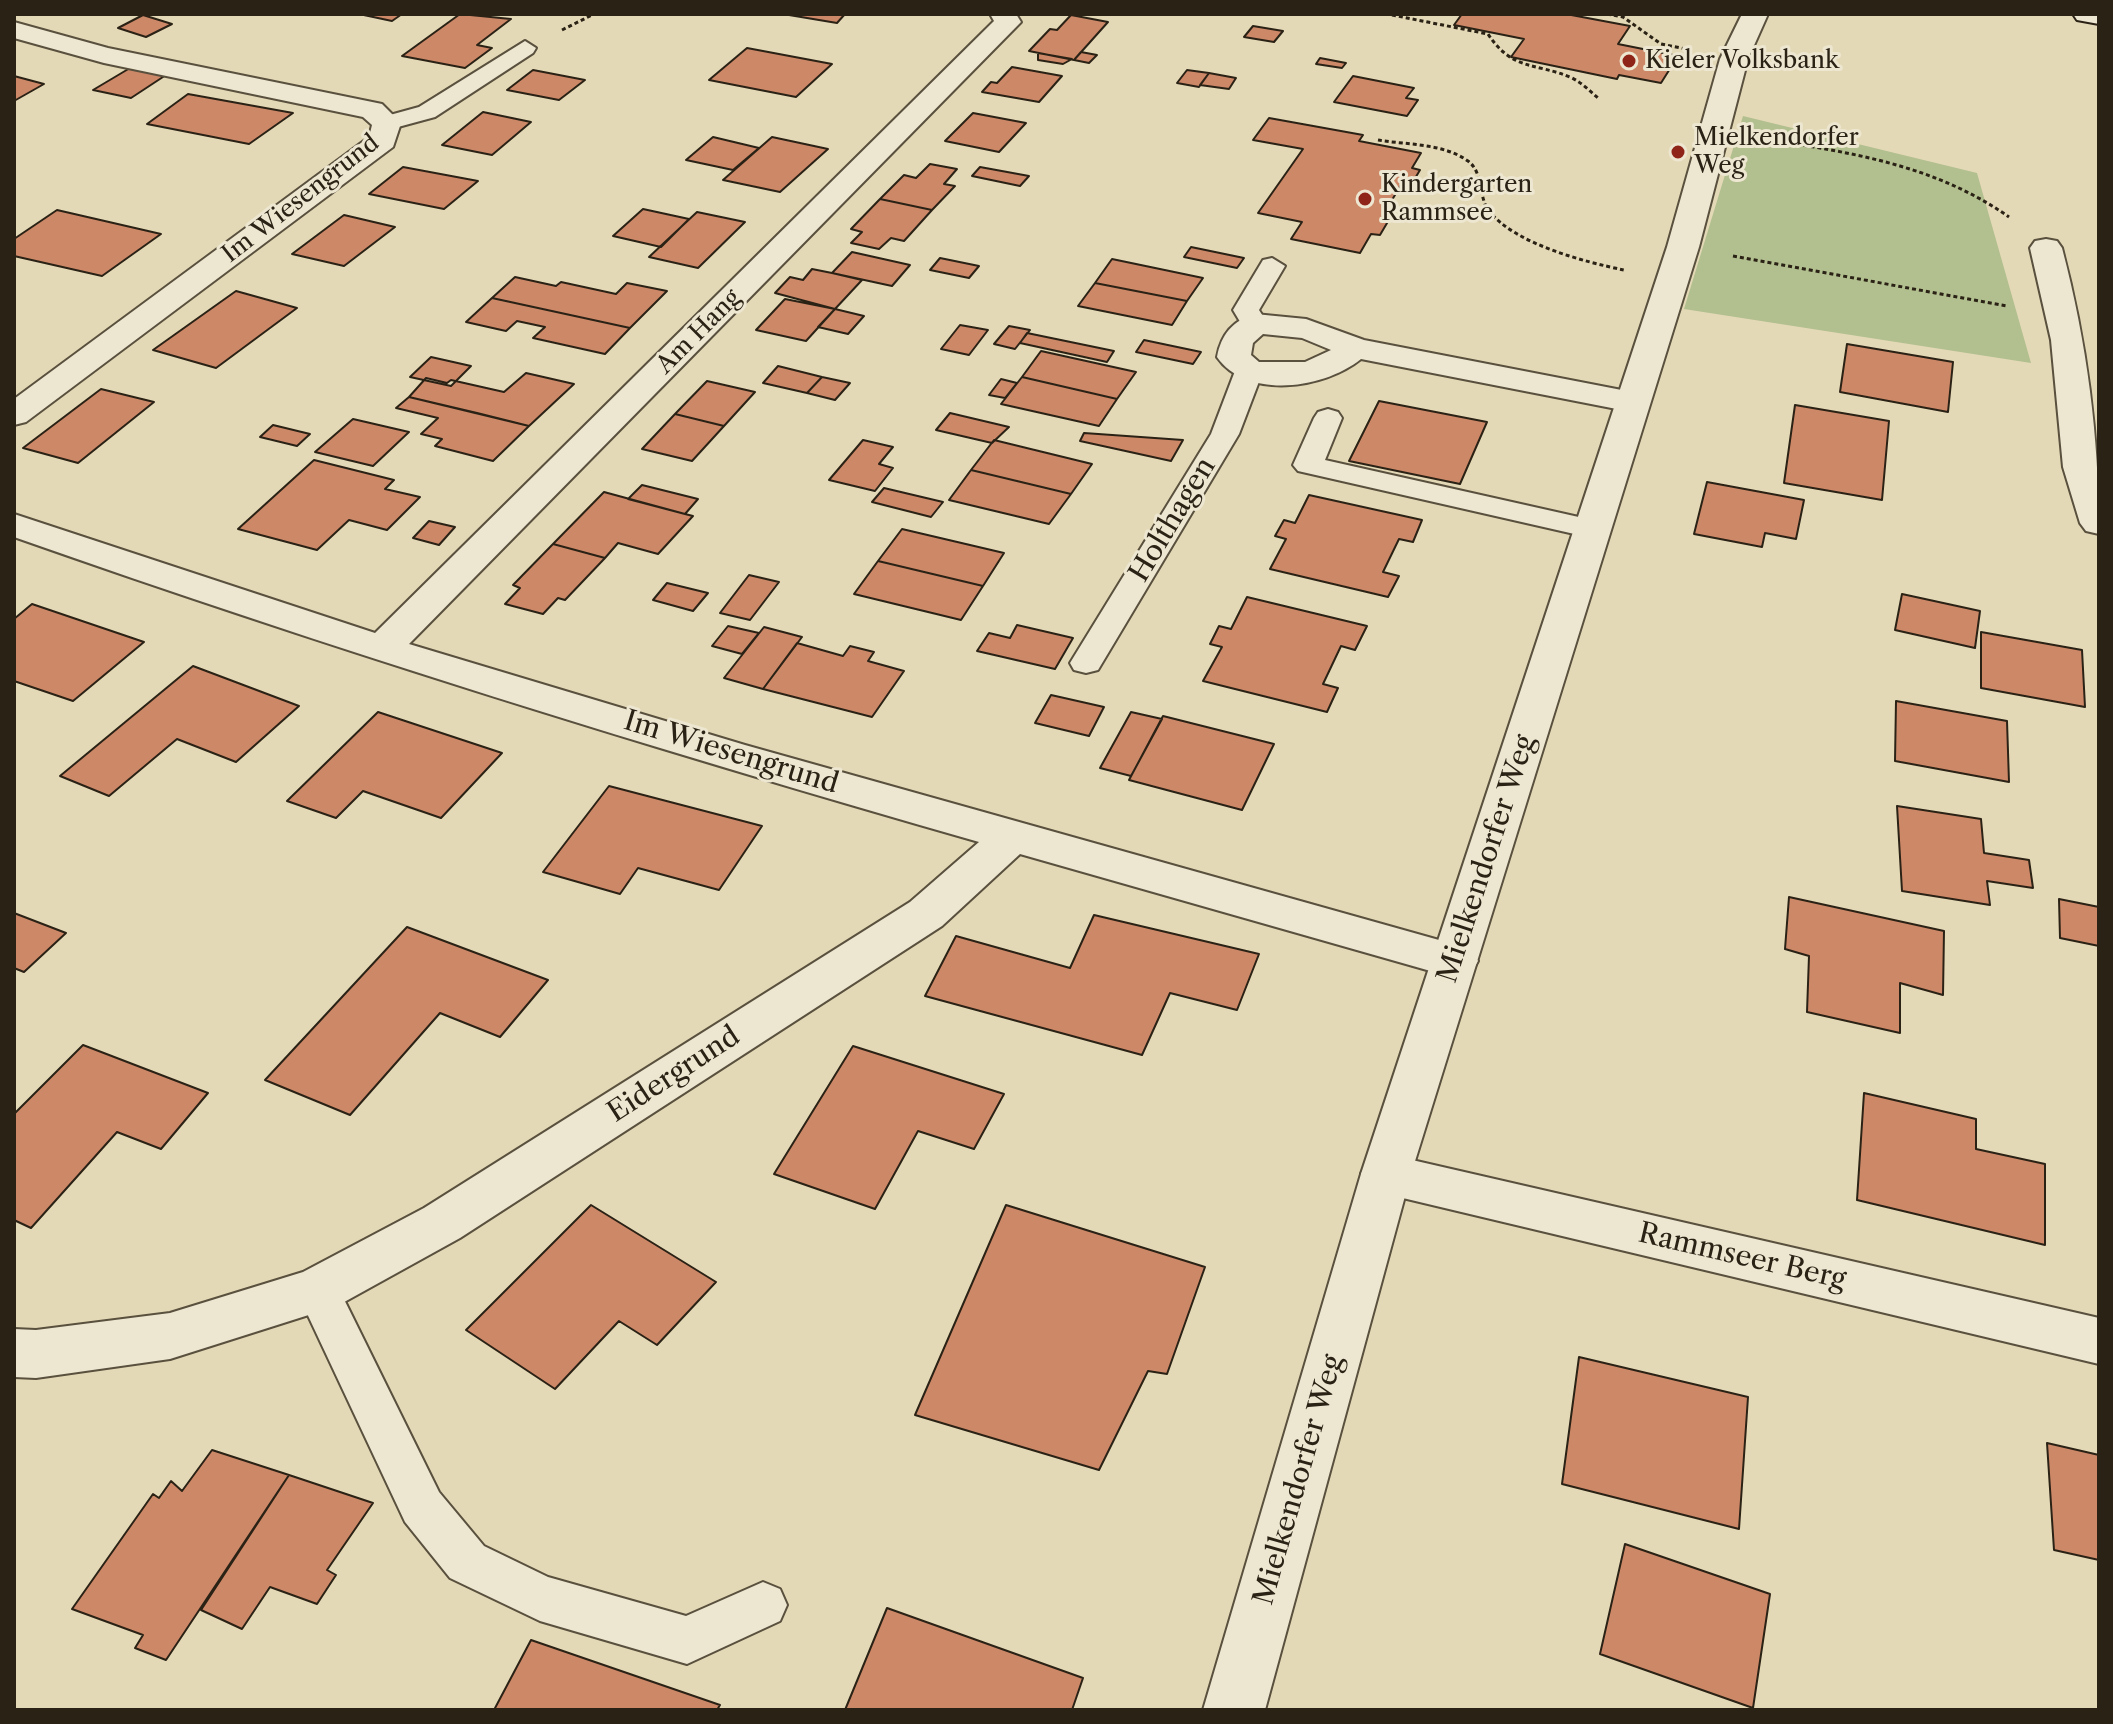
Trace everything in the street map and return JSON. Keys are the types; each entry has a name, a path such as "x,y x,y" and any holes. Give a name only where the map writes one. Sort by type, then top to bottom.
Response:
{"street":[{"name":"Am Hang","path":"382,649 1008,22 1003,14"},
{"name":"Mielkendorfer Weg","path":"1234,1710 1386,1174 1678,263 1734,59 1755,14"},
{"path":"2086,14 2099,16"},
{"name":"Im Wiesengrund","path":"14,30 104,55 372,110 387,123 383,141 14,415"},
{"path":"2046,248 2072,369 2073,420 2089,502 2099,523"},
{"path":"1354,348 1337,364 1308,373 1249,371 1234,357 1237,340 1255,324 1292,324 1327,333 1354,348 1632,402"},
{"name":"Im Wiesengrund","path":"14,525 382,649 1013,836 1455,961"},
{"name":"Eidergrund","path":"14,1353 36,1354 170,1336 318,1290 442,1223 926,914 1013,836"},
{"name":"Rammseer Berg","path":"1386,1174 2099,1341"}],"lane":[{"path":"387,123 427,112 525,48"},
{"path":"1255,324 1246,310 1272,266"},
{"name":"Holthagen","path":"1086,663 1225,434 1249,371"},
{"path":"1328,418 1308,465 1592,529"},
{"path":"318,1290 422,1507 467,1562 540,1598 687,1640 763,1605"}],"path":[{"path":"1607,14 1624,16 1661,44 1734,59"},
{"path":"1392,15 1488,34 1498,52 1522,66 1572,78 1598,98"},
{"path":"1716,132 1919,169 1992,203 2046,248"},
{"path":"1378,140 1456,155 1471,162 1478,171 1478,191 1490,213 1529,238 1593,265 1678,263 2063,316"}],"green space":[{"path":"1743,116 1977,173 2031,363 1684,309"}],"building":[{"path":"359,14 402,14 392,21"},
{"path":"460,14 511,19 477,45 492,48 465,68 402,56"},
{"path":"783,14 845,14 837,23"},
{"path":"1462,14 1566,14 1630,26 1618,44 1678,56 1661,83 1619,75 1617,79 1511,57 1524,39 1454,25"},
{"path":"143,15 172,24 146,37 118,28"},
{"path":"1071,15 1108,22 1074,60 1029,51 1050,29 1057,30"},
{"path":"1253,26 1283,31 1274,42 1244,37"},
{"path":"747,48 832,64 796,97 709,80"},
{"path":"1081,52 1097,55 1089,63 1074,60"},
{"path":"1038,53 1072,59 1063,64 1038,60"},
{"path":"1320,58 1346,63 1342,68 1316,64"},
{"path":"1012,67 1062,76 1039,102 982,92 991,82 997,83"},
{"path":"130,68 166,75 131,98 93,90"},
{"path":"533,70 585,80 559,100 507,90"},
{"path":"1187,70 1209,73 1199,87 1177,83"},
{"path":"1209,73 1236,78 1229,89 1200,85"},
{"path":"14,76 44,84 14,101"},
{"path":"1353,76 1414,88 1406,98 1418,100 1407,116 1334,102"},
{"path":"188,94 293,113 249,144 147,124"},
{"path":"483,112 531,122 492,155 442,145"},
{"path":"973,113 1026,123 999,152 945,141"},
{"path":"1269,118 1363,135 1359,141 1421,153 1412,168 1420,170 1411,185 1402,183 1382,217 1390,218 1380,235 1371,234 1360,253 1291,239 1302,222 1258,213 1303,149 1253,140"},
{"path":"713,137 759,148 733,170 686,160"},
{"path":"772,137 828,149 780,192 723,180"},
{"path":"930,164 957,169 944,184 955,186 932,210 880,199 904,175 916,178"},
{"path":"403,167 478,181 444,209 369,194"},
{"path":"980,167 1029,176 1020,186 972,176"},
{"path":"880,199 932,210 904,241 891,238 879,249 851,243 862,232 851,229"},
{"path":"643,209 689,219 661,247 613,236"},
{"path":"57,210 161,234 102,276 14,256 14,239"},
{"path":"697,212 745,222 698,268 649,257"},
{"path":"344,215 395,227 344,266 292,254"},
{"path":"1191,247 1244,258 1237,268 1184,257"},
{"path":"852,252 910,265 892,286 832,273"},
{"path":"940,258 979,266 969,278 930,270"},
{"path":"1112,259 1203,278 1187,301 1095,283"},
{"path":"812,269 862,280 835,309 775,293 790,277 803,280"},
{"path":"515,277 556,286 561,282 616,294 627,283 667,291 630,328 492,298"},
{"path":"1095,283 1187,301 1172,325 1078,306"},
{"path":"236,291 297,308 216,368 153,350"},
{"path":"492,298 630,328 605,354 533,338 545,327 517,321 506,331 466,322"},
{"path":"785,299 835,309 806,341 756,330"},
{"path":"835,309 864,316 848,334 818,327"},
{"path":"960,325 988,330 969,355 941,349"},
{"path":"1009,326 1030,330 1015,349 994,344"},
{"path":"1027,333 1114,351 1107,362 1020,343"},
{"path":"1144,340 1201,352 1193,364 1136,352"},
{"path":"1847,344 1953,362 1948,412 1840,392"},
{"path":"1041,351 1136,372 1117,399 1022,377"},
{"path":"431,357 471,366 451,386 410,377"},
{"path":"778,366 822,377 807,393 763,383"},
{"path":"526,373 574,384 529,426 409,397 426,378 447,383 451,380 504,392"},
{"path":"822,377 850,383 835,400 807,393"},
{"path":"1022,377 1117,399 1099,426 1001,404"},
{"path":"1001,379 1017,383 1005,398 989,395"},
{"path":"707,381 755,392 724,426 675,414"},
{"path":"101,389 154,402 78,463 23,448"},
{"path":"409,397 529,426 493,461 435,446 442,439 421,434 438,418 396,408"},
{"path":"1379,401 1487,422 1460,484 1349,461"},
{"path":"1795,405 1889,421 1882,500 1784,483"},
{"path":"950,413 1009,427 992,443 936,430"},
{"path":"675,414 724,426 692,461 642,449"},
{"path":"353,419 409,432 373,466 315,452"},
{"path":"273,425 310,434 297,446 260,437"},
{"path":"1084,433 1183,440 1171,461 1080,441"},
{"path":"863,440 893,447 879,464 893,468 875,491 829,480"},
{"path":"994,440 1092,464 1071,494 971,470"},
{"path":"314,460 394,480 385,489 420,497 387,530 349,520 317,550 238,529"},
{"path":"971,470 1071,494 1049,524 949,500"},
{"path":"1707,482 1804,500 1796,539 1765,533 1762,547 1694,534"},
{"path":"642,485 698,499 685,514 628,499"},
{"path":"884,488 943,502 931,517 872,502"},
{"path":"604,492 693,516 658,554 618,543 605,558 553,544"},
{"path":"1309,495 1422,520 1413,542 1399,539 1383,572 1399,576 1388,597 1270,569 1286,539 1275,536 1284,520 1295,523"},
{"path":"429,521 455,527 439,545 413,538"},
{"path":"902,529 1004,553 983,586 878,561"},
{"path":"553,544 605,558 565,600 558,598 543,614 505,604 520,588 513,585"},
{"path":"878,561 983,586 961,620 854,594"},
{"path":"749,575 779,582 750,620 720,613"},
{"path":"667,583 708,593 693,611 653,600"},
{"path":"1902,594 1980,611 1975,648 1895,630"},
{"path":"1247,597 1367,626 1355,650 1341,646 1323,684 1338,688 1327,712 1203,681 1222,647 1210,644 1219,626 1231,629"},
{"path":"32,604 144,642 73,701 14,681 14,619"},
{"path":"1017,625 1073,638 1055,669 977,651 989,633 1010,638"},
{"path":"728,626 759,633 742,654 712,646"},
{"path":"764,627 802,637 763,689 724,678"},
{"path":"1981,632 2082,650 2085,707 1981,688"},
{"path":"797,643 843,656 850,646 874,652 868,661 904,671 872,717 763,689"},
{"path":"193,666 299,706 236,762 177,739 109,796 60,776"},
{"path":"1051,695 1104,707 1089,736 1035,723"},
{"path":"1896,701 2007,721 2009,782 1895,761"},
{"path":"378,712 502,753 441,818 363,791 336,818 287,801"},
{"path":"1131,712 1162,719 1131,776 1100,768"},
{"path":"1163,716 1274,744 1242,810 1129,780"},
{"path":"609,786 762,826 719,890 638,868 620,894 543,872"},
{"path":"1897,806 1981,819 1984,853 2029,860 2033,888 1987,881 1990,905 1902,891"},
{"path":"1789,897 1944,931 1943,995 1900,983 1900,1033 1807,1012 1809,956 1785,949"},
{"path":"2059,899 2099,907 2099,946 2060,938"},
{"path":"14,913 66,933 24,972 14,968"},
{"path":"1094,915 1259,954 1237,1010 1170,993 1142,1055 925,996 956,936 1070,968"},
{"path":"407,927 548,980 500,1037 440,1013 350,1115 265,1080"},
{"path":"83,1045 208,1093 161,1149 117,1132 31,1228 14,1220 14,1114"},
{"path":"853,1046 1004,1094 974,1149 918,1131 875,1209 774,1174"},
{"path":"1864,1093 1976,1119 1976,1149 2045,1164 2045,1245 1857,1200"},
{"path":"591,1205 716,1282 657,1345 619,1321 555,1389 466,1330"},
{"path":"1006,1205 1205,1267 1167,1374 1148,1371 1099,1470 915,1415"},
{"path":"1579,1357 1748,1397 1739,1529 1562,1484"},
{"path":"2047,1443 2099,1455 2099,1560 2054,1550"},
{"path":"212,1450 289,1475 166,1660 135,1648 143,1635 72,1609 153,1494 159,1498 171,1481 182,1491"},
{"path":"289,1475 373,1503 327,1570 336,1575 317,1604 270,1587 242,1629 201,1610"},
{"path":"1625,1544 1770,1594 1753,1708 1600,1654"},
{"path":"887,1608 1083,1678 1072,1710 845,1710"},
{"path":"531,1640 720,1705 717,1710 494,1710"}],"place":[{"name":"Kieler Volksbank","path":"1629,61"},
{"name":"Mielkendorfer Weg","path":"1678,152"},
{"name":"Kindergarten Rammsee","path":"1365,199"}]}
